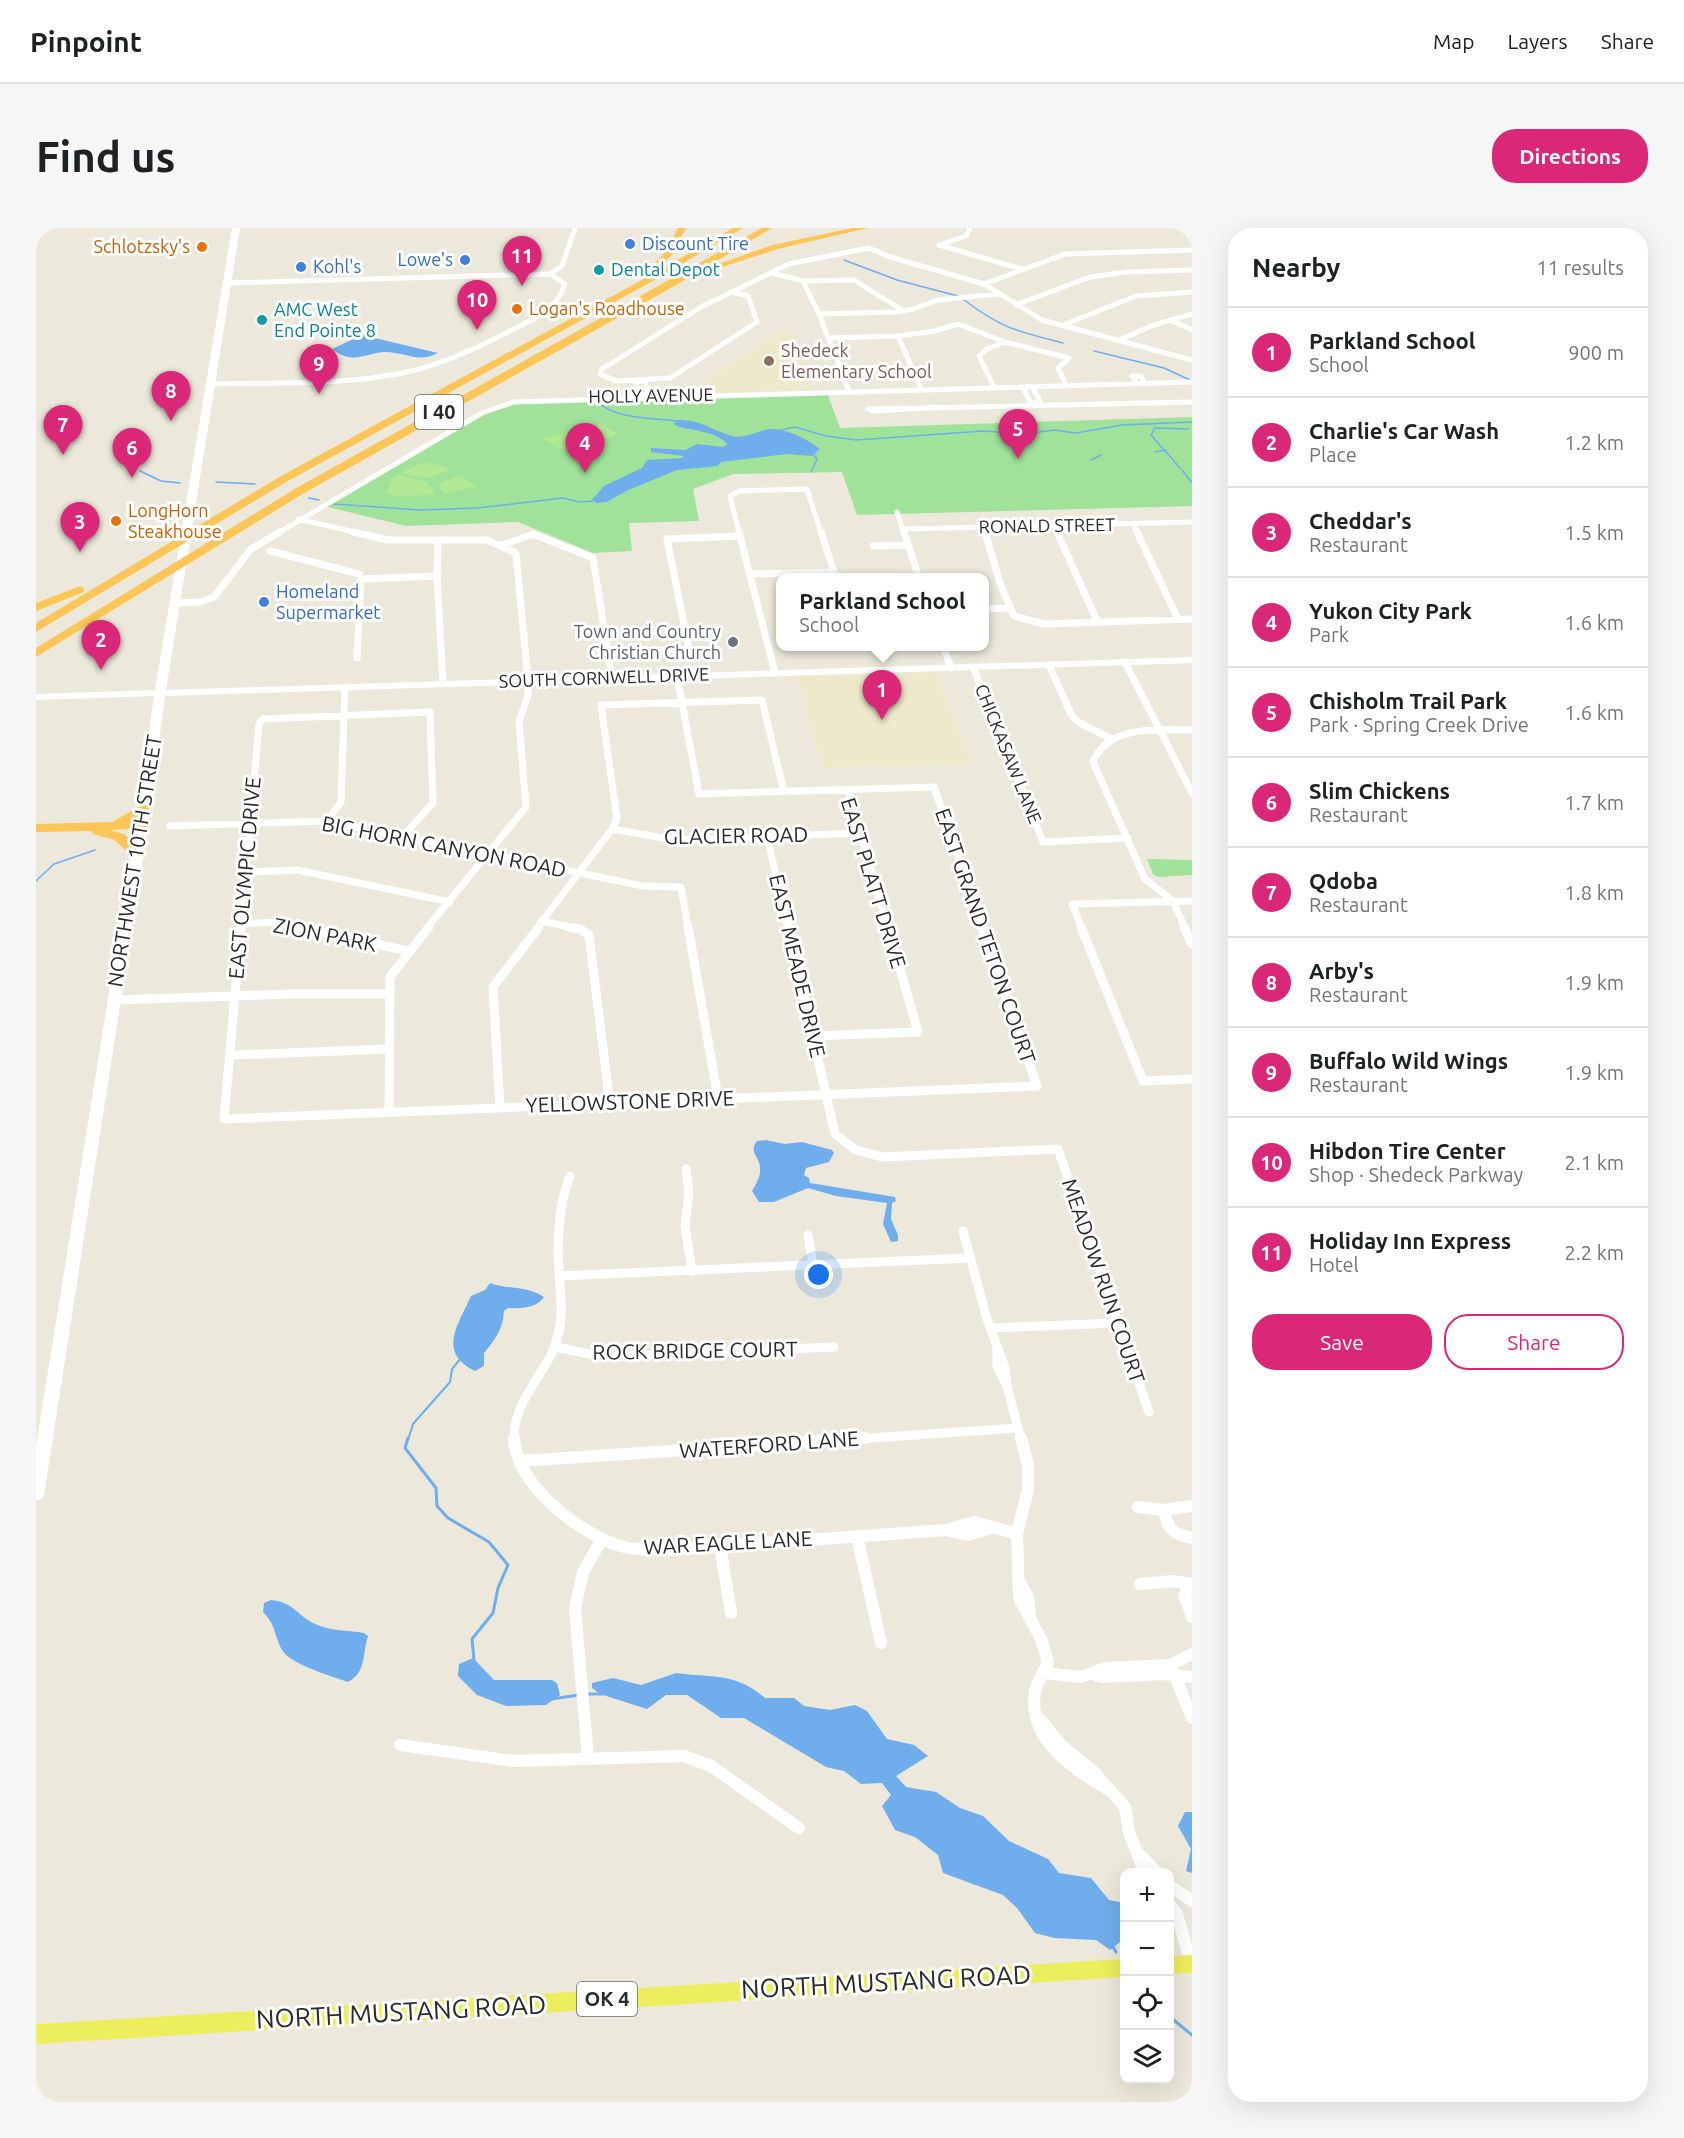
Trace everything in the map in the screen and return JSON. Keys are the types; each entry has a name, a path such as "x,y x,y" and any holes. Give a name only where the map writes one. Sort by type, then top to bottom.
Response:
{"highway":[{"path":"567,325 654,270 669,253 682,228"},
{"name":"I 40","path":"36,628 170,544 334,450 567,325 740,228"},
{"name":"I 40","path":"36,653 151,580 320,478 665,288 768,228"},
{"path":"665,288 751,254 864,228"},
{"path":"36,607 88,586 170,544"},
{"path":"108,826 125,820 144,808"},
{"path":"36,828 142,827"},
{"path":"36,833 142,827"},
{"path":"94,830 119,837 137,853"}],"main road":[{"name":"NORTHWEST 10TH STREET","path":"36,1495 142,827 160,693 236,228"},
{"name":"SOUTH CORNWELL DRIVE","path":"36,697 1192,660"},
{"path":"1174,1965 1192,1964"},
{"name":"NORTH MUSTANG ROAD","path":"36,2034 1120,1968"}],"street":[{"path":"227,283 550,274 562,266 574,228"},
{"path":"970,228 966,236 939,245 1022,269"},
{"path":"732,292 748,296 757,321 670,378 616,381 600,374 602,369 701,307 796,261 869,248 984,284 1041,320 1192,360"},
{"path":"984,284 1057,256 1073,253 1192,250"},
{"path":"1016,305 1098,276 1126,272 1192,270"},
{"path":"772,273 803,281 854,280 904,311"},
{"path":"210,384 369,379 412,371 493,340 549,309 560,300 565,284 550,274"},
{"path":"803,281 819,314 849,391"},
{"path":"1062,326 1136,296 1156,292 1192,292"},
{"path":"819,314 904,311 928,302 998,294"},
{"path":"1120,340 1170,320 1192,314"},
{"path":"1170,320 1192,330"},
{"path":"829,338 898,336 935,331 958,324 1005,342 1069,358 1058,368 1066,386"},
{"path":"898,336 921,389"},
{"path":"994,387 979,356 1005,342"},
{"path":"640,381 645,382 648,394 642,396"},
{"name":"HOLLY AVENUE","path":"175,603 200,602 212,598 218,594 241,558 251,549 411,453 496,407 532,400 642,396 1192,382"},
{"path":"1027,386 1023,388 1027,396 1031,403 1037,405"},
{"path":"937,407 874,411 868,409 894,407 1192,400"},
{"path":"776,673 730,496 733,493 807,489 834,572 792,573"},
{"path":"897,512 917,573"},
{"path":"298,519 388,540 438,542 487,540 503,545 516,553 528,680 528,695 519,722 526,807 490,854 408,951 390,977 389,1112"},
{"name":"RONALD STREET","path":"903,530 1192,522"},
{"path":"1133,524 1178,619"},
{"path":"1054,526 1097,621"},
{"path":"982,527 991,549 993,565 1014,616 1044,624 1192,619"},
{"path":"503,545 532,534 593,558 612,678"},
{"path":"609,652 689,649 667,539 740,536"},
{"path":"438,542 437,576 443,683"},
{"path":"873,546 908,545"},
{"path":"270,551 359,574 361,579 357,658"},
{"path":"750,574 776,573"},
{"path":"361,579 437,576"},
{"path":"989,609 1010,608"},
{"path":"945,651 951,668"},
{"path":"1125,662 1192,793"},
{"path":"1049,665 1071,714 1078,722 1110,738"},
{"name":"CHICKASAW LANE","path":"973,667 1043,842 1128,838"},
{"path":"677,676 682,703"},
{"path":"327,821 341,802 345,687"},
{"path":"500,1107 493,987 612,829 617,819 601,705 762,700 784,792"},
{"name":"EAST PLATT DRIVE","path":"682,703 699,794 848,790 918,1032 813,1036"},
{"path":"344,714 430,712 433,803 403,836"},
{"name":"EAST OLYMPIC DRIVE","path":"224,1119 259,724 263,719 344,714"},
{"path":"1192,730 1136,732 1110,738 1094,754 1093,762 1145,879 1173,901 1192,944"},
{"name":"EAST GRAND TETON COURT","path":"848,790 934,787 1037,1086"},
{"name":"BIG HORN CANYON ROAD","path":"170,826 327,821 643,886 681,887 718,1098"},
{"name":"GLACIER ROAD","path":"612,829 675,840 860,833"},
{"name":"EAST MEADE DRIVE","path":"767,837 835,1134 844,1145 863,1154 882,1157 1058,1149"},
{"path":"245,872 297,870 450,902"},
{"path":"1192,901 1072,904 1143,1081 1192,1079"},
{"path":"541,921 580,929 589,935 610,1104"},
{"name":"ZION PARK","path":"241,924 276,922 408,951"},
{"path":"115,1000 390,994"},
{"path":"231,1055 390,1049"},
{"name":"YELLOWSTONE DRIVE","path":"224,1119 1037,1086"},
{"name":"MEADOW RUN COURT","path":"1058,1149 1149,1412"},
{"path":"686,1169 689,1193 685,1226 692,1271"},
{"name":"WAR EAGLE LANE","path":"570,1176 562,1195 559,1216 561,1323 556,1347 519,1406 514,1442 520,1461 531,1481 563,1514 592,1536 643,1550 946,1530 952,1534 970,1534 985,1532 990,1528 1017,1534"},
{"path":"963,1231 997,1348 997,1367 1007,1386 1028,1465 1028,1489 1017,1534 1018,1598 1041,1639 1048,1662 1035,1690 1035,1712 1045,1739 1071,1758 1086,1777 1109,1790 1125,1807 1135,1850 1142,1868"},
{"path":"808,1235 813,1265"},
{"path":"559,1276 970,1258"},
{"path":"990,1328 1117,1323"},
{"name":"ROCK BRIDGE COURT","path":"556,1347 603,1357 834,1347"},
{"name":"WATERFORD LANE","path":"520,1461 1018,1428"},
{"path":"1138,1507 1163,1510 1191,1507"},
{"path":"1163,1510 1172,1533 1192,1538"},
{"path":"857,1536 881,1643"},
{"path":"588,1758 576,1597 577,1585 585,1564 602,1539"},
{"path":"720,1545 731,1613"},
{"path":"1140,1584 1173,1581 1192,1585 1184,1597 1190,1603 1192,1617"},
{"path":"1093,1674 1105,1668 1167,1665 1192,1654"},
{"path":"1167,1665 1176,1675 1192,1718"},
{"path":"1045,1672 1070,1677 1093,1674 1101,1677 1176,1675 1192,1677"},
{"path":"400,1745 514,1761 684,1756 711,1766 799,1828"},
{"path":"1135,1850 1153,1868"},
{"path":"1174,1892 1192,1901"},
{"path":"1174,1909 1178,1914 1192,1964"}],"shaded area":[{"name":"Shedeck Elementary School","path":"789,326 812,390 699,394 697,386"},
{"path":"936,672 971,763 822,768 797,676"}],"green space":[{"path":"827,393 840,428 1192,417 1192,506 857,515 842,472 733,474 693,489 699,521 629,523 632,551 593,553 518,522 406,526 324,506 491,411 522,402"},
{"path":"600,424 619,434 562,449 543,439"},
{"path":"424,462 446,467 449,471 426,478 401,473"},
{"path":"397,475 427,482 436,495 394,496 387,493 392,479"},
{"path":"459,475 477,486 444,494 439,486 440,483"},
{"path":"1147,859 1192,860 1192,875 1158,877 1153,874"}],"water":[{"path":"362,335 438,353 425,357 387,352 346,357 332,349"},
{"path":"676,420 698,423 734,436 771,429 786,431 820,449 812,456 787,454 721,462 718,466 677,470 626,491 607,502 597,503 592,500 604,486 642,468 647,460 683,458 683,456 651,452 651,448 685,450 697,444 723,447 727,444 717,436 677,426 674,424"},
{"path":"766,1140 785,1144 802,1142 832,1150 834,1153 829,1162 806,1168 804,1175 809,1178 810,1183 895,1197 896,1201 892,1203 891,1219 898,1235 898,1241 891,1242 883,1224 887,1203 836,1196 808,1188 774,1202 759,1202 752,1191 760,1171 754,1148 757,1141"},
{"path":"490,1283 524,1289 544,1297 533,1306 508,1308 504,1311 498,1334 484,1353 484,1366 475,1371 456,1355 453,1346 454,1337 471,1296 485,1290"},
{"path":"271,1600 284,1603 319,1626 364,1633 368,1636 361,1668 354,1678 348,1682 312,1669 286,1655 279,1645 270,1621 263,1612 264,1603"},
{"path":"473,1658 494,1680 552,1680 557,1683 560,1695 546,1705 506,1706 477,1695 458,1676 459,1664"},
{"path":"676,1673 712,1676 744,1684 765,1698 794,1698 804,1706 830,1710 855,1705 867,1711 887,1739 914,1745 928,1756 896,1776 906,1787 936,1792 960,1808 983,1816 1009,1841 1048,1859 1059,1873 1091,1878 1109,1900 1120,1902 1120,1942 1110,1950 1096,1940 1054,1938 1035,1933 1017,1908 1003,1895 943,1873 938,1855 915,1837 895,1830 882,1806 891,1795 882,1783 861,1784 844,1771 826,1767 744,1718 721,1718 687,1695 666,1695 647,1709 600,1694 592,1688 592,1683 613,1678 641,1685"},
{"path":"1185,1812 1192,1812 1192,1873 1186,1871 1191,1849 1178,1826"}],"waterway":[{"path":"844,260 897,280 958,296"},
{"path":"963,299 988,317 1010,328 1063,343"},
{"path":"1094,351 1164,368 1190,380"},
{"path":"594,400 622,414 676,421"},
{"path":"777,431 795,427 826,436 856,440 983,431 1025,434 1054,430 1076,433 1122,425 1192,422"},
{"path":"1164,450 1151,435 1155,428 1189,429"},
{"path":"1155,452 1164,450"},
{"path":"1164,450 1180,468"},
{"path":"811,472 817,459 814,455"},
{"path":"1091,460 1101,455"},
{"path":"1182,470 1192,483"},
{"path":"140,471 161,481 180,483"},
{"path":"216,482 255,484"},
{"path":"309,498 319,500"},
{"path":"334,504 420,510 477,508 563,498 579,502 593,501"},
{"path":"36,881 54,864 95,850"},
{"path":"408,1440 413,1424 450,1382 452,1369 461,1358"},
{"path":"408,1438 405,1448 436,1488 437,1506 448,1518 489,1542 508,1565 498,1588 493,1613 472,1639 474,1660"},
{"path":"588,1694 603,1694"},
{"path":"552,1699 579,1695"},
{"path":"1112,1945 1116,1952"},
{"path":"1174,2020 1192,2035"}],"place":[{"name":"Discount Tire","path":"630,244"},
{"name":"Schlotzsky's","path":"202,247"},
{"name":"Lowe's","path":"465,260"},
{"name":"Kohl's","path":"301,267"},
{"name":"Dental Depot","path":"599,270"},
{"name":"Holiday Inn Express","path":"522,286"},
{"name":"Logan's Roadhouse","path":"517,309"},
{"name":"AMC West End Pointe 8","path":"262,320"},
{"name":"Hibdon Tire Center","path":"477,330"},
{"name":"Shedeck Elementary School","path":"769,361"},
{"name":"Buffalo Wild Wings","path":"319,394"},
{"name":"Arby's","path":"171,421"},
{"name":"Qdoba","path":"63,455"},
{"name":"Chisholm Trail Park","path":"1018,459"},
{"name":"Yukon City Park","path":"585,473"},
{"name":"Slim Chickens","path":"132,478"},
{"name":"LongHorn Steakhouse","path":"116,521"},
{"name":"Cheddar's","path":"80,552"},
{"name":"Homeland Supermarket","path":"264,602"},
{"name":"Town and Country Christian Church","path":"733,642"},
{"name":"Charlie's Car Wash","path":"101,670"},
{"name":"Parkland School","path":"882,720"}]}
